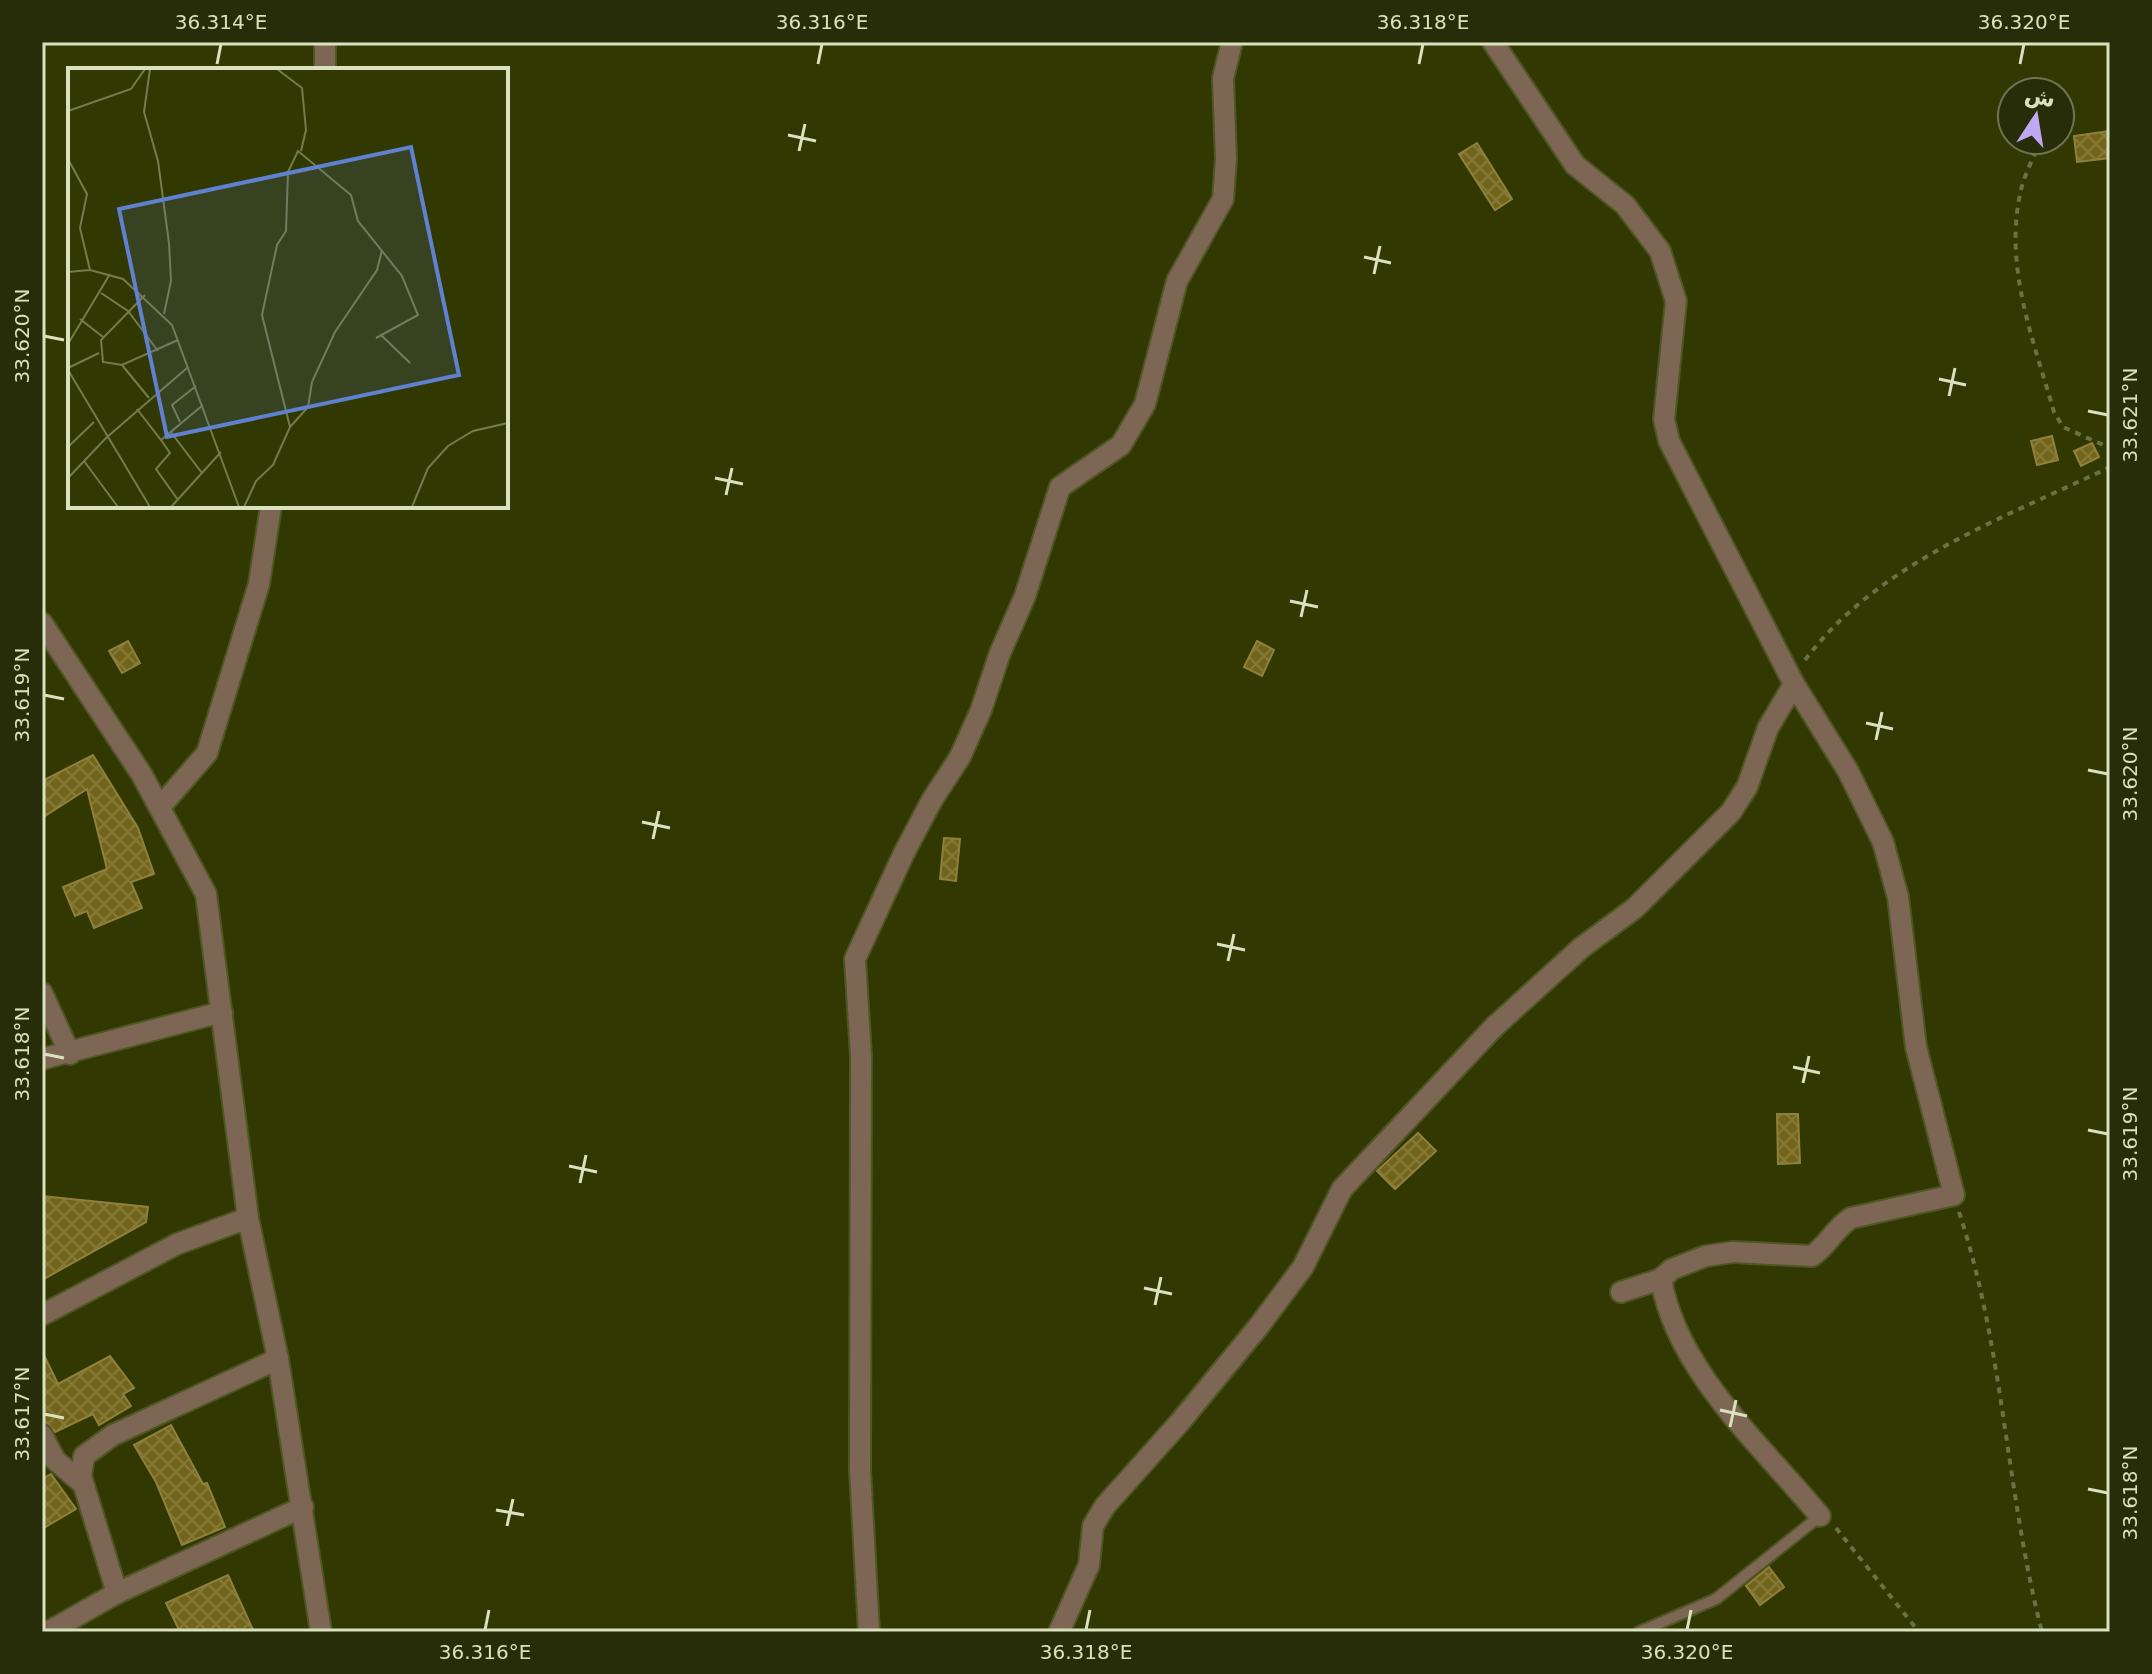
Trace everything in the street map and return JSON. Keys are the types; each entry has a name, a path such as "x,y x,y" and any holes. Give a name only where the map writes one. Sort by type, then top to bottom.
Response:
{"street":[{"path":"325,42 325,68"},
{"path":"869,1632 860,1470 861,1056 855,959 904,853 960,757 981,710 1000,653 1025,596 1060,487 1121,445 1145,404 1177,281 1223,199 1226,159 1223,78 1232,42"},
{"path":"1493,42 1575,165 1625,205 1660,251 1676,301 1664,419 1669,441 1794,684 1848,771 1883,842 1898,897 1916,1047 1954,1195 1851,1218 1839,1226 1823,1249 1812,1256 1733,1252 1706,1256 1672,1269 1661,1279 1621,1292"},
{"path":"160,807 207,753 259,584 271,508"},
{"path":"42,623 49,648 142,775 206,894 248,1218 278,1359 321,1632"},
{"path":"1059,1632 1089,1565 1093,1526 1105,1506 1180,1422 1294,1279 1316,1245 1342,1189 1494,1027 1581,948 1635,908 1731,812 1747,787 1768,728 1794,684"},
{"path":"42,993 70,1054"},
{"path":"42,1059 222,1012"},
{"path":"42,1315 177,1244 248,1218"},
{"path":"1661,1279 1664,1299 1681,1341 1702,1379 1820,1516"},
{"path":"117,1593 83,1484 84,1456 113,1435 278,1359"},
{"path":"42,1435 55,1460 83,1484"},
{"path":"48,1632 117,1593 303,1507"}],"lane":[{"path":"1639,1632 1716,1599 1820,1516"}],"path":[{"path":"2035,156 2023,185 2015,230 2015,261 2024,307 2054,412 2063,427 2110,448"},
{"path":"1794,684 1806,660 1832,626 1891,577 1922,558 2110,467"},
{"path":"1954,1195 1986,1303 2019,1528 2042,1632"},
{"path":"1820,1516 1847,1538 1919,1632"}],"building":[{"path":"2110,131 2110,158 2077,162 2076,136"},
{"path":"1477,143 1512,199 1495,210 1459,154"},
{"path":"2052,436 2058,460 2037,465 2031,441"},
{"path":"2092,443 2099,457 2081,466 2074,451"},
{"path":"128,641 140,663 122,673 109,651"},
{"path":"1257,641 1274,650 1262,676 1244,667"},
{"path":"93,755 138,828 154,874 131,882 142,908 94,928 87,911 75,916 63,887 107,869 87,789 42,818 42,781"},
{"path":"944,838 960,839 956,881 940,879"},
{"path":"1777,1114 1798,1114 1800,1163 1778,1164"},
{"path":"1418,1133 1436,1151 1395,1189 1377,1171"},
{"path":"42,1196 148,1207 146,1222 42,1280"},
{"path":"42,1351 58,1384 110,1356 134,1388 123,1394 131,1406 99,1425 93,1414 55,1432 42,1422"},
{"path":"171,1425 203,1484 207,1483 225,1527 182,1545 156,1482 134,1445"},
{"path":"51,1474 76,1509 42,1529 42,1479"},
{"path":"1769,1567 1784,1587 1760,1605 1746,1586"},
{"path":"228,1575 254,1632 180,1632 166,1603"}]}
